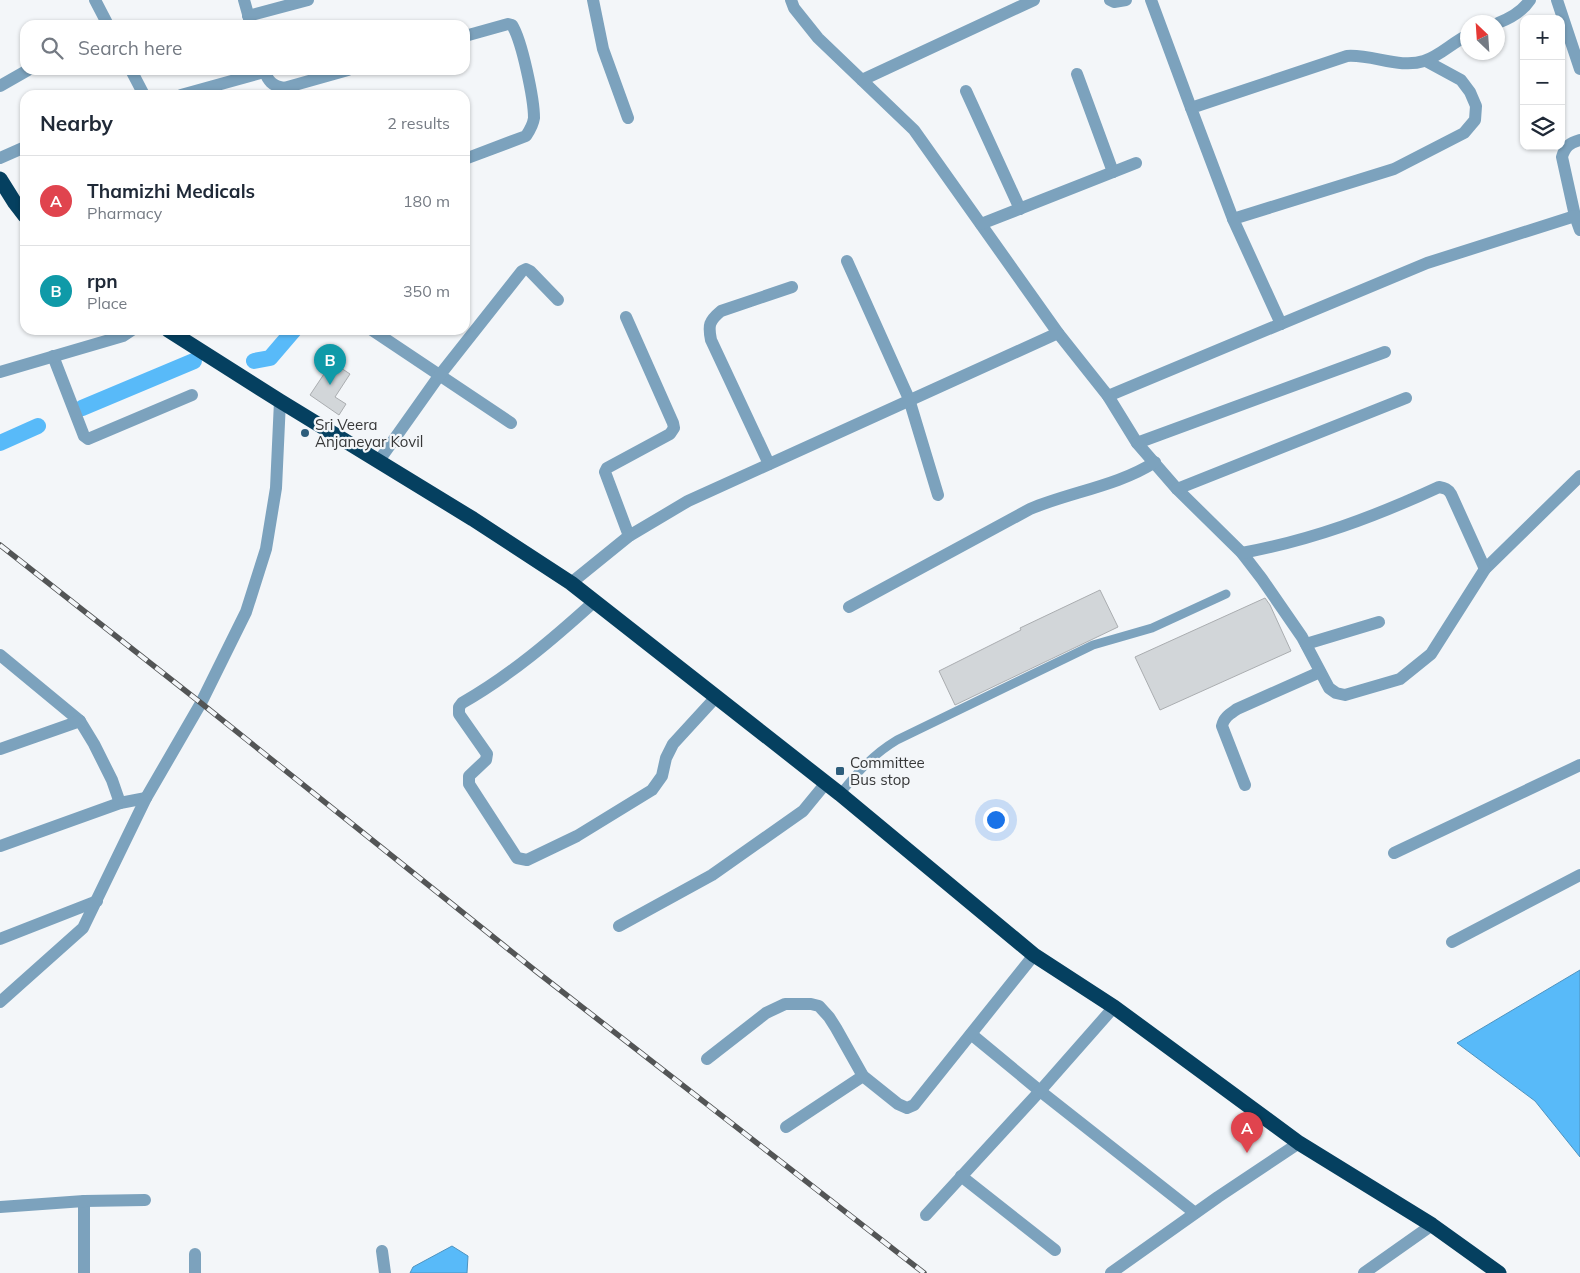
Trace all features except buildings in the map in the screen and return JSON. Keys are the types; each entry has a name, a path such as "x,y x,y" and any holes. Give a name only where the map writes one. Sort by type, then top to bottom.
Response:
{"highway":[{"path":"0,179 20,210"},
{"path":"176,335 378,462 473,519 571,583 840,794 1034,955 1114,1007 1299,1143 1432,1225 1499,1273"}],"street":[{"path":"95,0 104,20"},
{"path":"244,0 249,20 308,0"},
{"path":"592,0 602,49 628,118"},
{"path":"791,0 794,8 818,38 914,130 1058,333 1108,396 1137,443 1177,489 1242,552 1306,644 1329,688 1336,693 1345,694 1400,679 1431,654 1485,569 1580,476"},
{"path":"862,80 1034,0"},
{"path":"1110,0 1114,2 1126,0"},
{"path":"1151,0 1233,219 1281,324"},
{"path":"1505,20 1524,8 1530,0"},
{"path":"1557,0 1561,15"},
{"path":"1505,21 1520,21"},
{"path":"470,35 508,24 512,25 527,69 534,118 532,127 526,136 470,157"},
{"path":"1565,32 1580,69"},
{"path":"1191,108 1347,56 1368,56 1401,63 1416,63 1426,61 1460,40"},
{"path":"1233,219 1394,169 1464,133 1475,120 1476,106 1470,92 1461,80 1426,61"},
{"path":"1077,74 1113,172"},
{"path":"0,86 20,75"},
{"path":"134,75 141,90"},
{"path":"198,90 250,75"},
{"path":"266,75 270,83 276,87 284,88 330,75"},
{"path":"966,91 1020,210"},
{"path":"1580,140 1568,144 1562,157 1574,188 1575,216 1580,230"},
{"path":"0,158 20,149"},
{"path":"981,224 1136,163"},
{"path":"1108,396 1427,263 1575,216"},
{"path":"847,261 909,399 938,495"},
{"path":"378,462 439,376 524,270 530,271 558,300"},
{"path":"769,464 711,340 709,328 712,318 721,311 792,287"},
{"path":"626,317 674,428 670,434 608,468 605,472 629,536"},
{"path":"470,327 477,331"},
{"path":"571,583 629,536 688,501 909,399 1058,333"},
{"path":"0,372 124,335"},
{"path":"379,335 511,423"},
{"path":"1137,443 1385,352"},
{"path":"53,356 86,438 192,394"},
{"path":"1177,489 1406,398"},
{"path":"0,1002 83,928 146,798 201,703 246,612 266,549 276,488 280,401"},
{"path":"849,606 1030,509 1135,474 1155,462"},
{"path":"1242,552 1288,544 1316,536 1389,510 1439,487 1443,487 1451,494 1485,569"},
{"path":"595,601 555,638 492,686 458,707 459,714 487,754 486,760 469,776 469,784 516,858 527,860 577,836 652,790 662,776 666,758 673,744 717,696"},
{"path":"1306,644 1379,622"},
{"path":"1,658 80,721 112,780 120,803"},
{"path":"1245,784 1222,726 1224,720 1237,709 1320,672"},
{"path":"0,749 80,721"},
{"path":"1394,853 1580,765"},
{"path":"619,926 712,875 803,811 826,783"},
{"path":"0,846 120,803 146,798"},
{"path":"1452,942 1580,875"},
{"path":"0,939 97,901"},
{"path":"707,1059 776,1007 785,1004 811,1004 818,1006 829,1017 863,1076 898,1104 907,1108 914,1105 1034,955"},
{"path":"926,1215 1114,1007"},
{"path":"971,1034 1195,1213"},
{"path":"786,1127 863,1076"},
{"path":"1110,1273 1299,1143"},
{"path":"961,1176 1055,1250"},
{"path":"0,1207 84,1201 145,1200"},
{"path":"84,1201 84,1273"},
{"path":"1364,1273 1432,1225"},
{"path":"382,1251 384,1273"},
{"path":"195,1254 195,1273"}],"lane":[{"path":"840,794 864,765 879,751 897,740 1093,645 1152,628 1226,594"}],"water":[{"path":"1580,970 1580,1157 1535,1101 1457,1043"},
{"path":"452,1246 468,1256 467,1273 410,1273 413,1267"}],"waterway":[{"path":"254,361 270,358 290,335"},
{"path":"82,408 194,361"},
{"path":"0,443 38,426"}],"railway":[{"path":"0,545 537,972 924,1273"}],"place":[{"name":"rpn","path":"330,385"},
{"name":"Sri Veera Anjaneyar Kovil","path":"305,433"},
{"name":"Committee Bus stop","path":"840,771"},
{"name":"Thamizhi Medicals","path":"1247,1153"}]}
